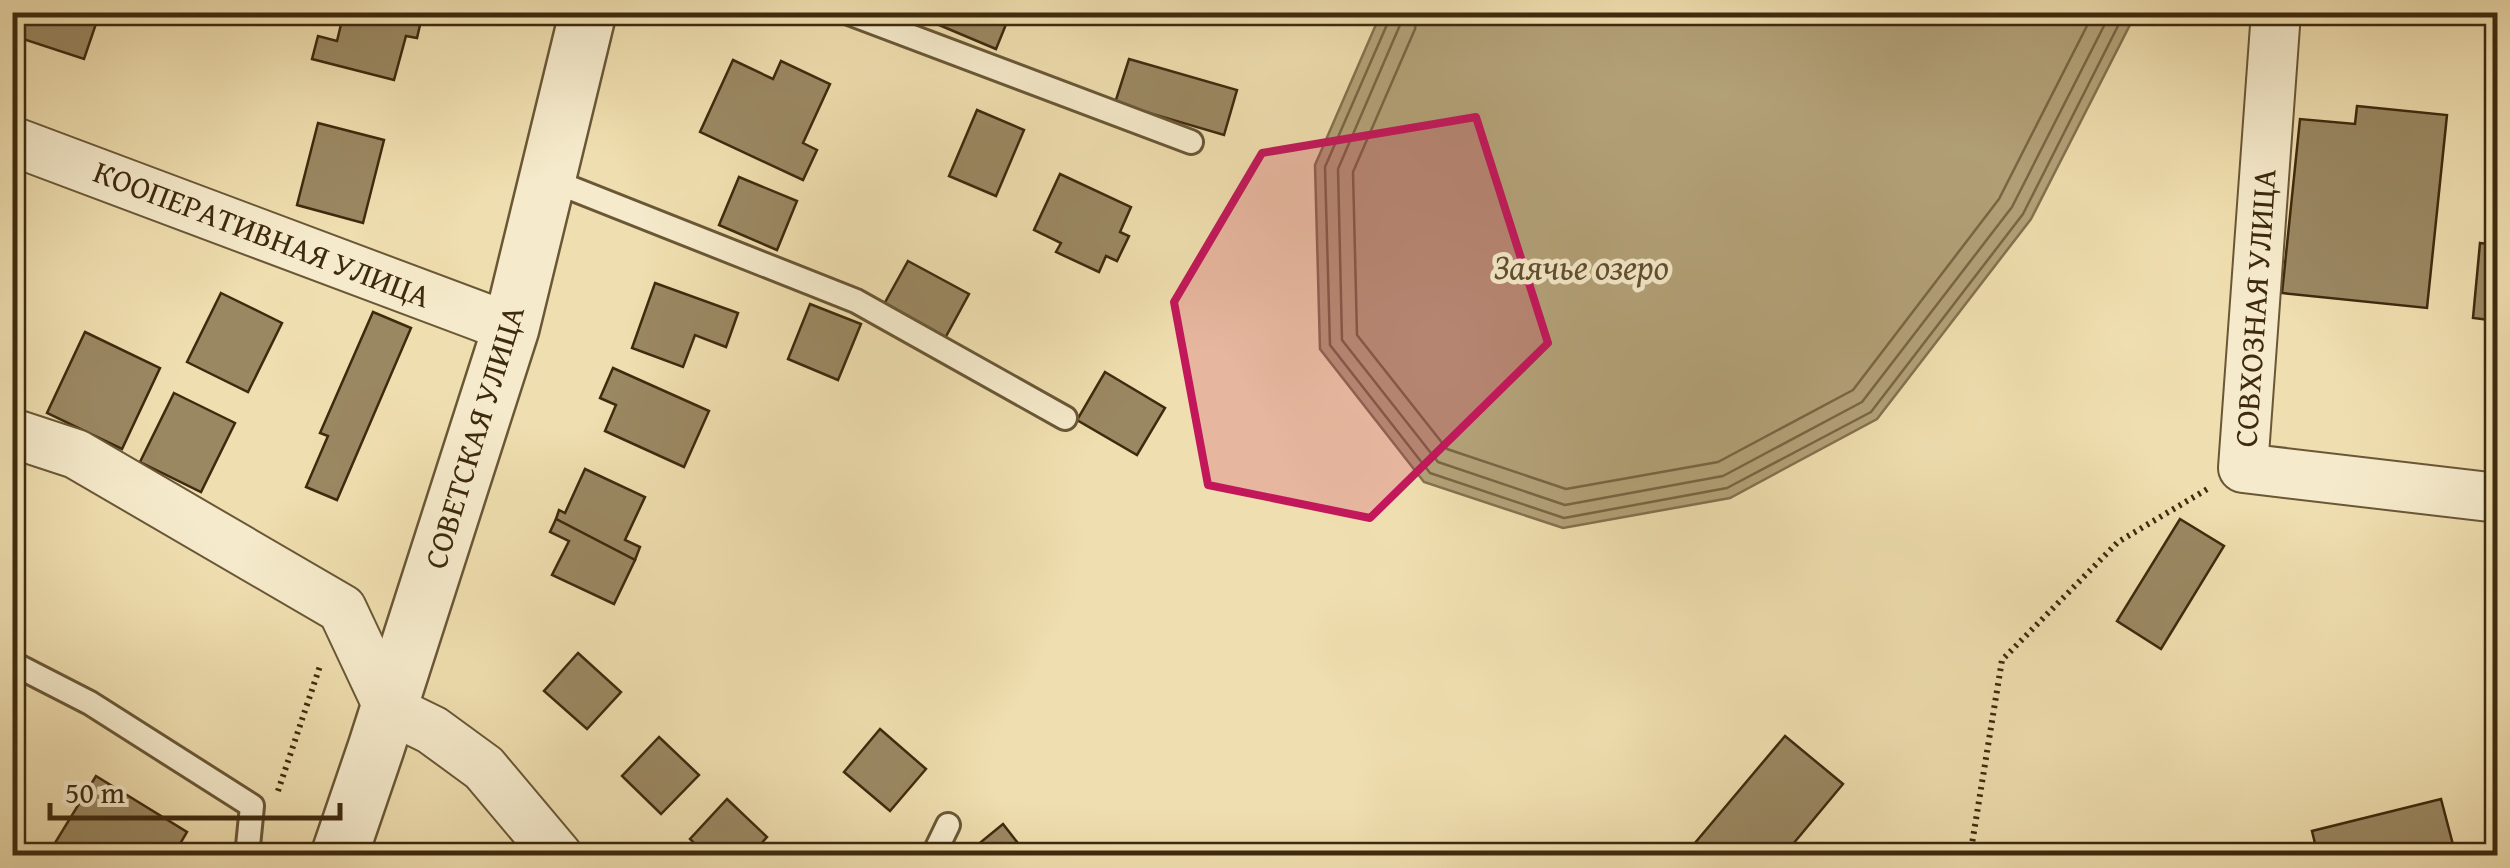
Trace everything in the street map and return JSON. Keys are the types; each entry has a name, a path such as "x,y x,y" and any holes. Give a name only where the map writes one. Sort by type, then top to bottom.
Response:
{"street":[{"name":"СОВЕТСКАЯ УЛИЦА","path":"342,848 511,328 588,12"},
{"name":"СОВХОЗНАЯ УЛИЦА","path":"2276,12 2243,468 2498,498"},
{"name":"КООПЕРАТИВНАЯ УЛИЦА","path":"12,141 511,328"},
{"path":"12,433 76,454 342,608 383,728 432,730 484,768 558,856"}],"lane":[{"path":"846,12 1191,142"},
{"path":"548,179 856,301 1065,418"},
{"path":"12,663 90,703 252,806 248,856"},
{"path":"933,856 948,825"}],"path":[{"path":"1970,856 2002,660 2118,542 2243,468"},
{"path":"282,780 312,688"}],"highlighted area":[{"path":"1476,117 1548,343 1370,518 1208,485 1174,302 1262,153"}],"water":[{"name":"Заячье озеро","path":"1381,12 2136,13 2031,219 1877,419 1730,498 1563,528 1424,482 1320,349 1315,165"}],"building":[{"path":"16,12 100,12 84,59 17,37 24,15"},
{"path":"344,12 423,12 417,38 406,36 394,80 312,59 318,36 337,41"},
{"path":"944,12 1011,12 996,49 939,25"},
{"path":"1129,59 1237,90 1224,135 1115,103"},
{"path":"733,60 773,79 781,61 830,84 803,143 817,150 803,180 700,132"},
{"path":"2357,106 2447,115 2427,308 2282,293 2300,119 2355,124"},
{"path":"977,110 1024,130 996,196 949,176"},
{"path":"318,123 384,140 363,223 297,205"},
{"path":"1060,174 1131,207 1120,232 1129,236 1117,261 1106,256 1099,272 1056,252 1061,243 1034,230"},
{"path":"739,177 797,201 777,250 719,225"},
{"path":"2480,243 2498,245 2498,321 2473,318"},
{"path":"908,261 969,294 944,340 883,306"},
{"path":"655,283 738,313 726,347 695,335 683,367 632,348"},
{"path":"221,293 282,323 248,392 187,362"},
{"path":"810,304 861,324 838,380 788,359"},
{"path":"373,312 411,328 337,500 306,487 328,436 320,433"},
{"path":"85,332 160,368 122,449 47,413"},
{"path":"613,368 709,411 684,467 605,431 616,405 600,398"},
{"path":"1105,372 1165,408 1137,455 1077,420"},
{"path":"174,393 235,423 201,492 140,462"},
{"path":"585,469 645,497 625,540 640,547 635,560 556,519 559,510 565,513"},
{"path":"556,519 635,560 614,604 552,575 569,541 550,532"},
{"path":"2180,519 2224,546 2161,649 2117,621"},
{"path":"578,653 621,692 587,729 544,691"},
{"path":"880,729 926,769 890,811 844,772"},
{"path":"1785,736 1843,784 1783,856 1684,856"},
{"path":"659,737 699,775 661,814 622,776"},
{"path":"96,776 187,832 173,856 58,856 50,851"},
{"path":"727,799 767,837 750,856 707,856 690,839"},
{"path":"2441,799 2456,856 2318,856 2312,831"},
{"path":"1003,824 1028,856 965,855"}]}
